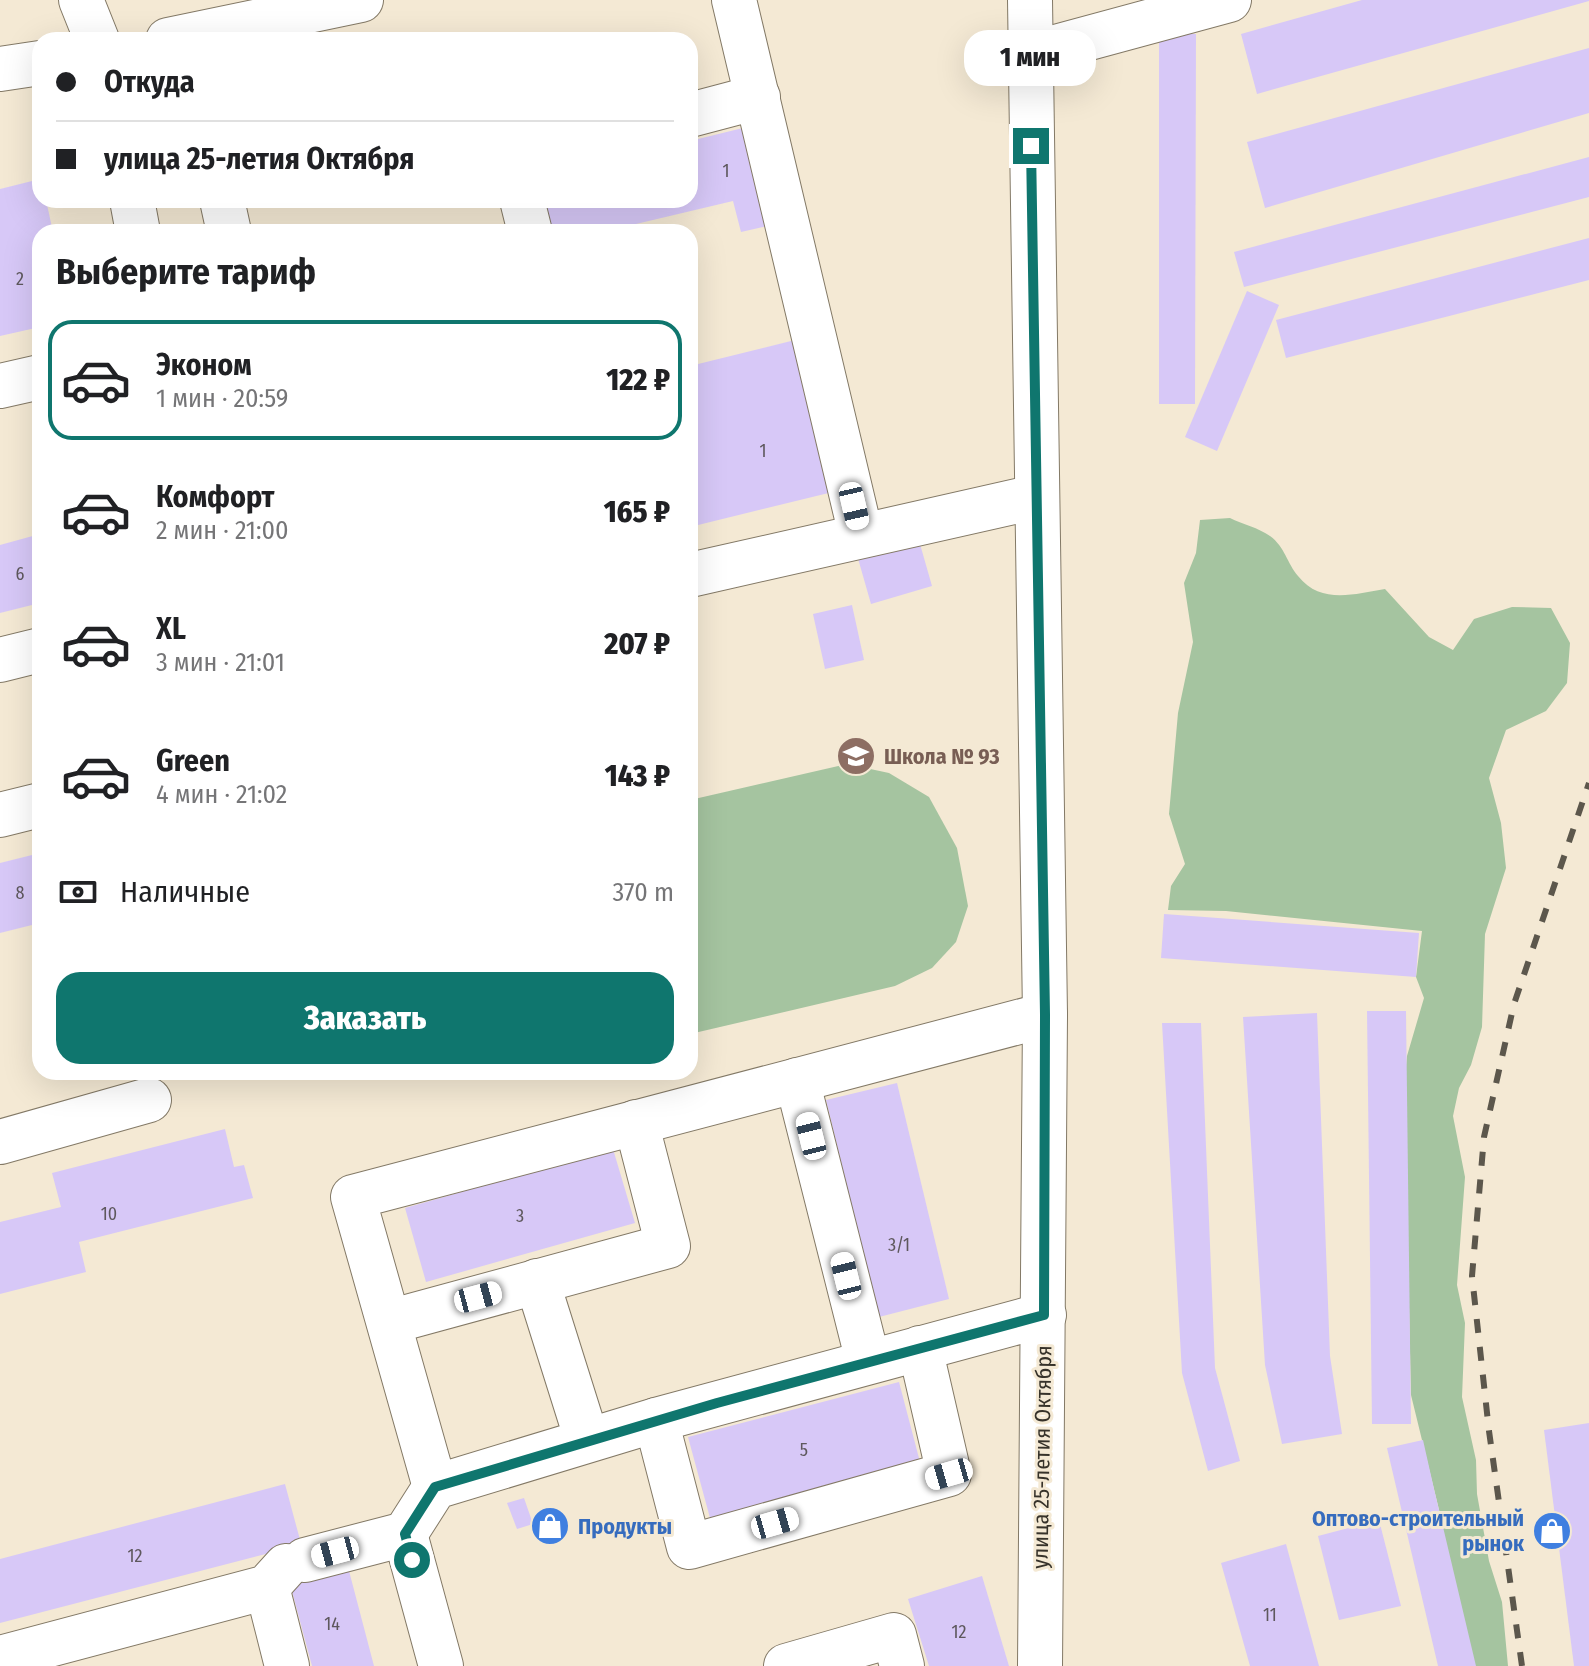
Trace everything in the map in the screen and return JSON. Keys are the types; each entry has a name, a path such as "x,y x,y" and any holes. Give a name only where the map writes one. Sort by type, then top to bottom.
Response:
{"street":[{"path":"81,0 94,32"},
{"path":"207,32 361,0"},
{"path":"734,0 861,535"},
{"name":"улица 25-летия Октября","path":"1030,0 1045,1015 1040,1666"},
{"path":"1030,54 1221,1"},
{"path":"0,69 32,64"},
{"path":"698,113 758,97"},
{"path":"0,386 32,379"},
{"path":"698,573 1035,497"},
{"path":"0,660 32,652"},
{"path":"0,815 32,807"},
{"path":"435,1487 353,1197 1045,1015"},
{"path":"797,1080 868,1361"},
{"path":"0,1142 149,1100"},
{"path":"389,1322 668,1246 636,1122"},
{"path":"537,1281 587,1440"},
{"path":"0,1658 405,1534 435,1487 656,1420 1044,1315"},
{"path":"656,1420 689,1547 949,1474 920,1348"},
{"path":"405,1534 441,1666"},
{"path":"286,1571 287,1666"},
{"path":"786,1666 894,1635 902,1666"}],"green space":[{"path":"1230,518 1270,536 1298,576 1317,591 1350,595 1385,589 1429,637 1453,650 1474,619 1512,607 1551,608 1570,643 1567,683 1546,711 1506,730 1489,778 1501,823 1506,868 1485,934 1482,1027 1471,1065 1459,1088 1453,1116 1465,1177 1457,1285 1465,1323 1462,1397 1476,1460 1477,1494 1489,1561 1502,1602 1508,1666 1462,1666 1440,1570 1443,1526 1411,1395 1404,1087 1407,1056 1424,998 1416,977 1422,931 1226,911 1168,910 1171,886 1185,864 1169,814 1178,713 1193,642 1184,583 1196,553 1200,520"},
{"path":"847,764 889,773 929,797 957,848 968,906 956,942 932,968 895,986 698,1032 698,798"}],"building":[{"path":"1362,0 1589,1 1257,94 1241,34"},
{"path":"1159,34 1196,34 1195,404 1159,404"},
{"path":"1589,48 1589,113 1265,208 1247,142"},
{"path":"751,126 776,224 741,232 733,201 636,224 551,224 546,208 698,208 698,139"},
{"path":"1589,157 1589,197 1244,287 1234,252"},
{"path":"32,181 32,208 48,208 51,224 32,224 32,329 0,336 0,189"},
{"path":"1589,238 1589,280 1286,358 1276,320"},
{"path":"1247,291 1279,305 1217,451 1185,437"},
{"path":"807,337 845,489 698,525 698,364"},
{"path":"916,530 932,586 871,604 855,548"},
{"path":"32,536 32,605 0,613 0,545"},
{"path":"852,605 864,660 825,669 813,614"},
{"path":"32,855 32,925 0,933 0,863"},
{"path":"1164,914 1419,933 1416,977 1161,958"},
{"path":"1367,1011 1406,1011 1411,1424 1372,1424"},
{"path":"1317,1013 1330,1356 1342,1434 1282,1444 1265,1365 1243,1017"},
{"path":"1162,1023 1201,1023 1215,1368 1240,1461 1208,1471 1182,1373"},
{"path":"897,1083 949,1299 879,1317 826,1100"},
{"path":"225,1129 234,1167 244,1165 253,1198 79,1242 86,1272 0,1294 0,1222 61,1207 52,1173"},
{"path":"613,1149 635,1223 426,1282 405,1208"},
{"path":"899,1382 920,1462 710,1518 688,1437"},
{"path":"1589,1423 1589,1666 1574,1666 1544,1430"},
{"path":"1423,1440 1476,1666 1438,1666 1387,1448"},
{"path":"285,1484 310,1577 348,1567 374,1666 312,1666 281,1550 0,1623 0,1559"},
{"path":"524,1498 533,1524 517,1529 507,1503"},
{"path":"1379,1520 1401,1606 1339,1620 1318,1536"},
{"path":"1286,1544 1319,1666 1250,1666 1221,1563"},
{"path":"982,1576 1009,1666 929,1666 908,1599"}],"railway":[{"path":"1522,1666 1489,1431 1472,1276 1484,1137 1514,1004 1589,783"}],"place":[{"name":"Школа № 93","path":"856,756"},
{"name":"Продукты","path":"550,1526"},
{"name":"Оптово-строительный рынок","path":"1552,1531"}],"route":[{"path":"412,1560 405,1534 435,1487 717,1403 1044,1315 1045,1015 1031,146"}]}
